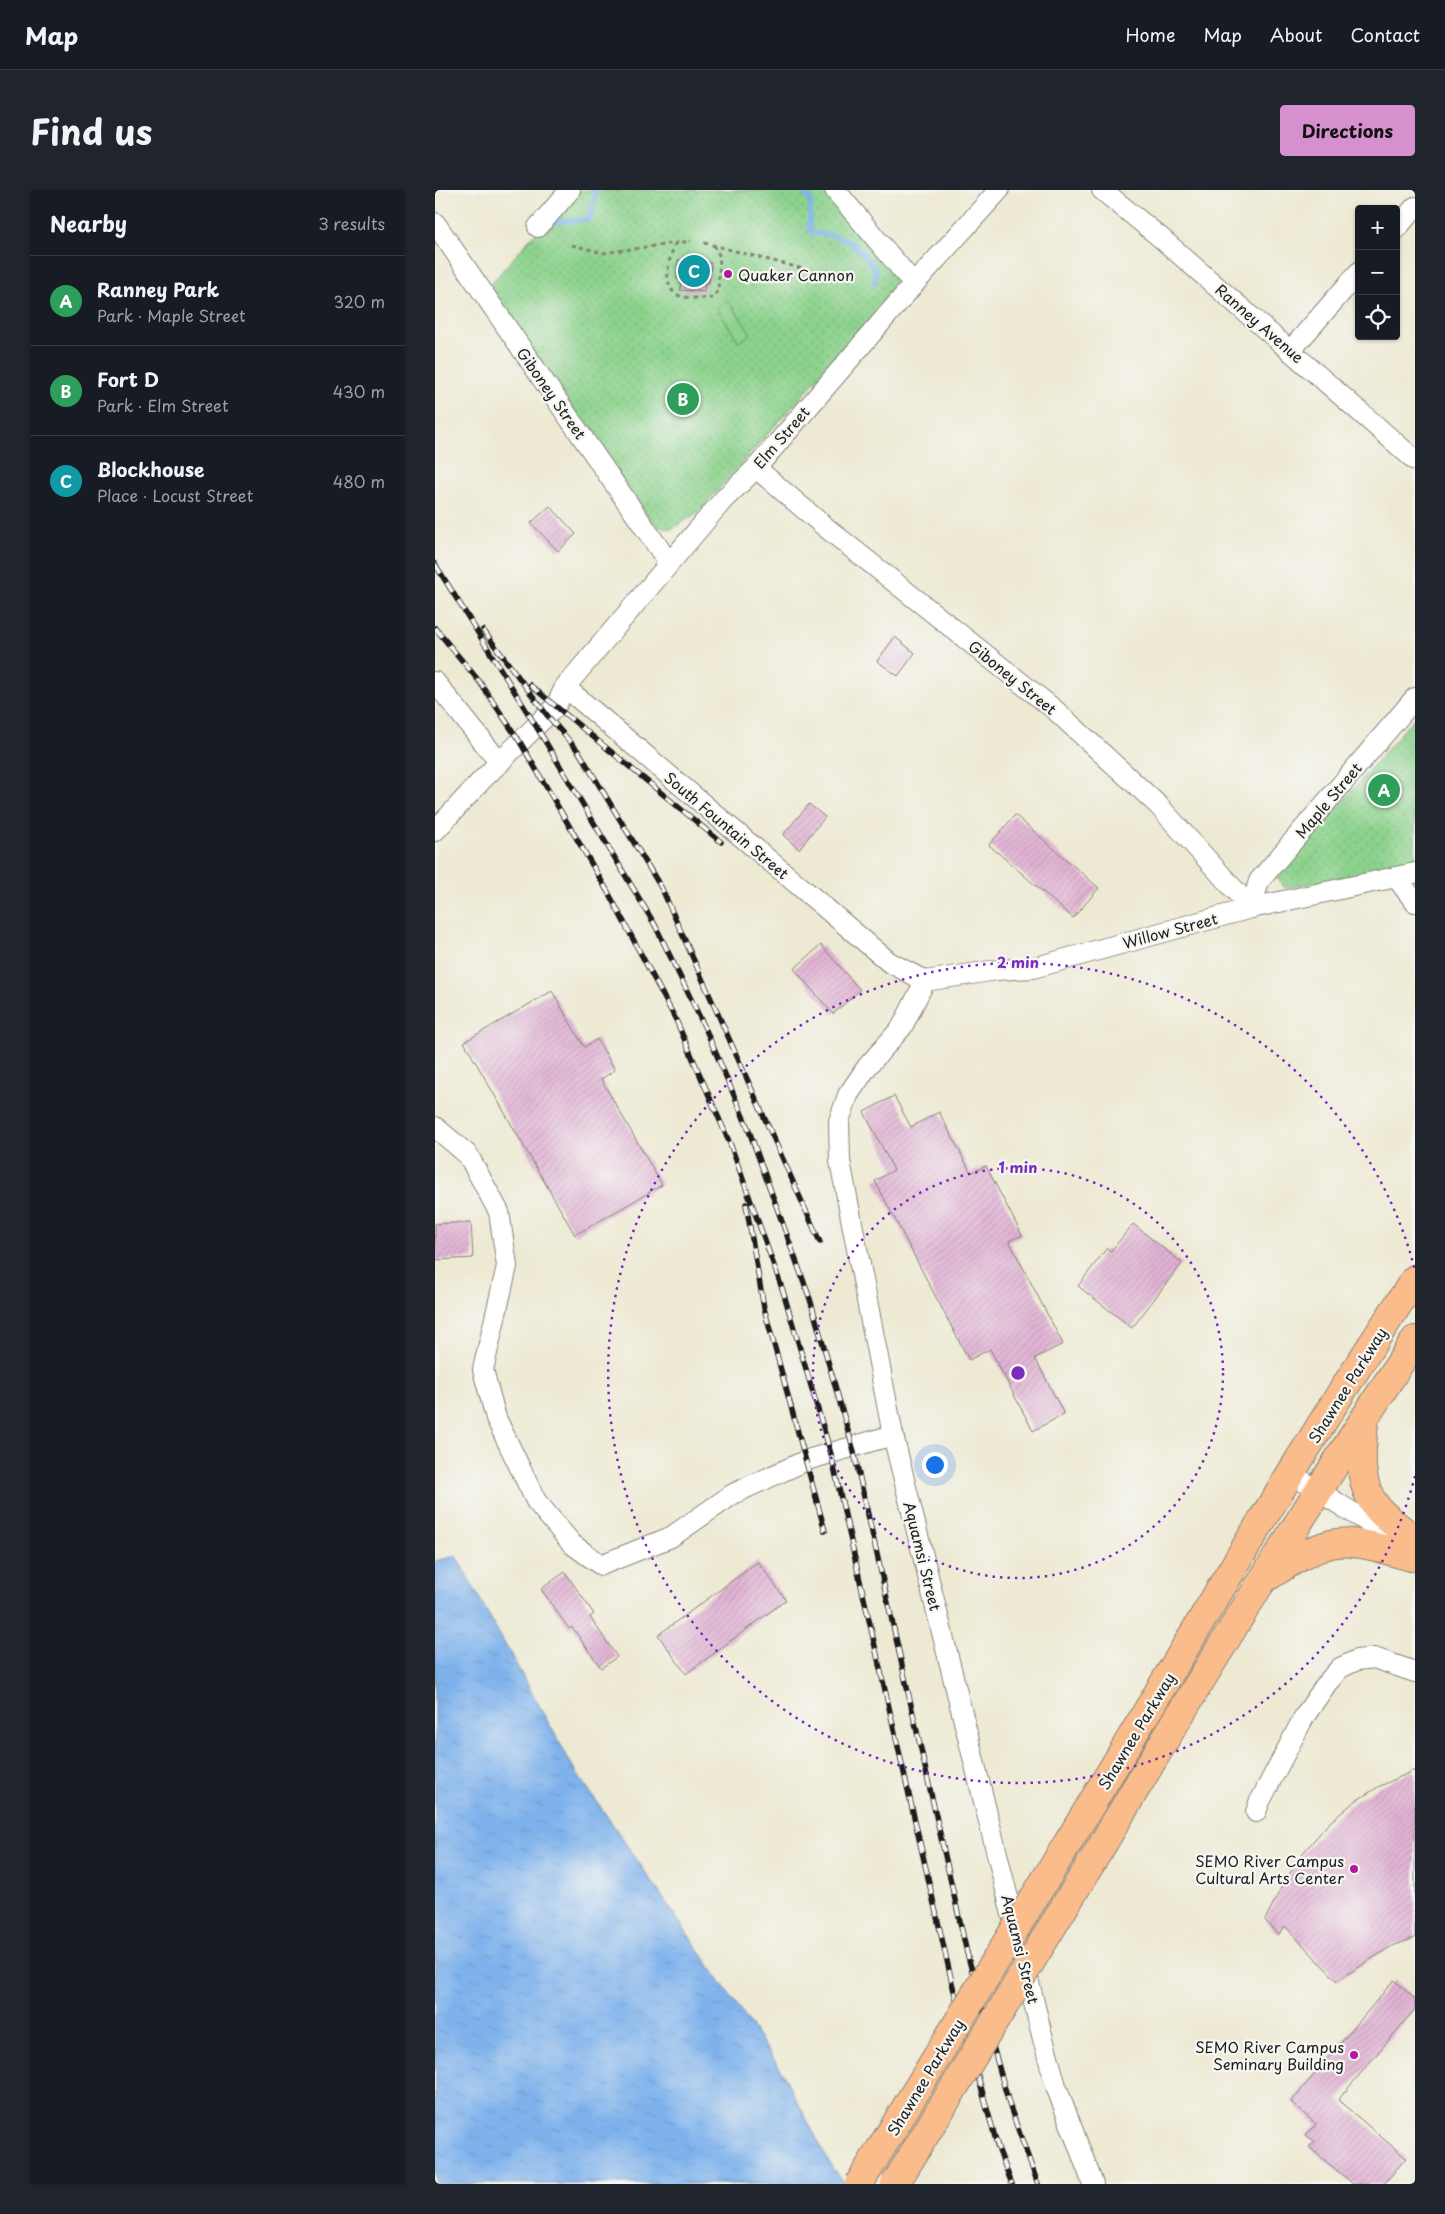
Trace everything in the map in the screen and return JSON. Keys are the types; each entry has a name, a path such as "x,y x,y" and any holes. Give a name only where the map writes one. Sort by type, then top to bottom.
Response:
{"highway":[{"name":"Shawnee Parkway","path":"859,2184 1291,1474 1368,1349 1415,1279"},
{"name":"Shawnee Parkway","path":"895,2184 1104,1842 1192,1693 1317,1491 1415,1340"},
{"path":"1365,1418 1361,1458 1366,1488 1378,1509 1409,1547"},
{"path":"1263,1579 1302,1555 1332,1544 1409,1547"}],"street":[{"path":"538,227 570,190"},
{"path":"835,190 913,284"},
{"name":"Elm Street","path":"435,831 499,762 555,706 565,687 723,500 756,468 913,284 999,190"},
{"name":"Ranney Avenue","path":"1102,190 1291,350 1415,460"},
{"path":"1400,224 1415,207"},
{"name":"Giboney Street","path":"435,223 669,563"},
{"path":"1291,350 1355,277"},
{"name":"Giboney Street","path":"756,468 823,526 1055,710 1158,805 1251,908"},
{"path":"435,682 499,762"},
{"name":"South Fountain Street","path":"565,687 889,962 925,981"},
{"name":"Maple Street","path":"1251,908 1259,880 1415,698"},
{"path":"1406,875 1415,902"},
{"name":"Willow Street","path":"925,981 997,970 1033,968 1251,908 1406,875"},
{"name":"Aquamsi Street","path":"925,981 902,1026 867,1067 848,1095 839,1121 840,1160 893,1435 1044,2043 1056,2086 1093,2184"},
{"path":"435,1127 468,1155 499,1212 507,1266 483,1370 496,1418 537,1501 572,1544 601,1565 671,1537 733,1494 807,1460 893,1435"},
{"path":"1291,1474 1409,1547"},
{"path":"1256,1812 1304,1717 1327,1683 1340,1668 1357,1660 1375,1658 1415,1672"}],"path":[{"path":"572,245 603,253 691,241"},
{"path":"676,243 671,253 669,284 673,291 687,297 712,298 719,292 720,257 714,245"},
{"path":"704,243 831,276"}],"green space":[{"path":"573,190 826,190 900,274 900,286 698,512 672,529 659,527 650,520 489,286"},
{"path":"728,300 751,334 739,342 717,308"},
{"path":"1415,717 1415,864 1285,888 1277,878"}],"water":[{"path":"456,1556 573,1767 780,2068 832,2168 846,2184 435,2184 435,1561"}],"building":[{"path":"678,260 711,263 709,283 705,282 704,292 680,290 681,279 677,279"},
{"path":"550,506 576,534 558,551 531,523"},
{"path":"895,637 915,653 898,676 877,661"},
{"path":"809,804 825,817 799,849 783,835"},
{"path":"1015,815 1099,888 1073,918 989,845"},
{"path":"821,945 860,990 833,1014 794,969"},
{"path":"552,991 584,1047 597,1039 615,1070 601,1079 662,1185 575,1235 464,1042"},
{"path":"894,1096 911,1127 939,1112 971,1173 986,1166 1022,1235 1009,1241 1063,1344 1035,1358 1064,1414 1033,1431 990,1349 969,1360 875,1181 894,1170 864,1112"},
{"path":"471,1222 473,1258 435,1260 435,1224"},
{"path":"1133,1224 1182,1263 1132,1328 1078,1286 1107,1248 1111,1251"},
{"path":"758,1562 786,1600 686,1674 658,1635"},
{"path":"565,1572 594,1614 590,1617 617,1657 601,1668 572,1627 569,1629 541,1589"},
{"name":"SEMO River Campus Cultural Arts Center","path":"1415,1770 1415,1938 1392,1946 1337,1981 1285,1926 1278,1935 1265,1920 1283,1884 1302,1854 1329,1823 1354,1802 1378,1787"},
{"name":"SEMO River Campus Seminary Building","path":"1394,1980 1415,1999 1415,2009 1338,2100 1406,2158 1384,2184 1353,2184 1309,2147 1314,2141 1306,2135 1316,2124 1291,2102"}],"waterway":[{"path":"557,222 590,219 596,190"},
{"path":"801,190 811,201 809,228 813,233 834,236 857,247 876,271 874,283"}],"railway":[{"path":"435,564 536,726 655,925 706,1030 748,1128 810,1299 853,1448 967,1953 1010,2107 1038,2184"},
{"path":"435,628 479,681 520,742 608,892 676,1020 731,1146 783,1291 831,1454 953,1987 998,2148 1012,2184"},
{"path":"483,630 547,715 579,752 662,889 820,1242"},
{"path":"530,685 721,842"},
{"path":"746,1204 764,1308 825,1531"}],"place":[{"name":"Blockhouse","path":"694,271"},
{"name":"Quaker Cannon","path":"728,274"},
{"name":"Fort D","path":"683,399"},
{"name":"Ranney Park","path":"1384,790"},
{"name":"SEMO River Campus Cultural Arts Center","path":"1354,1869"},
{"name":"SEMO River Campus Seminary Building","path":"1354,2055"}]}
